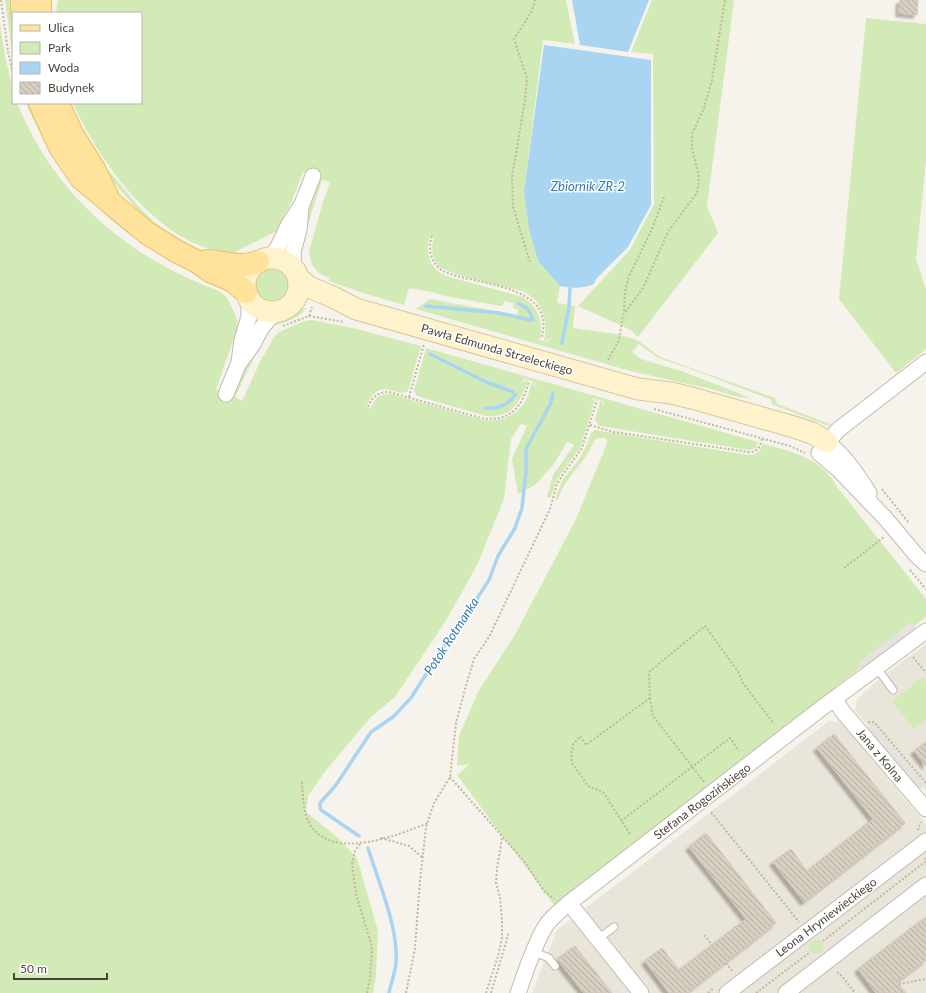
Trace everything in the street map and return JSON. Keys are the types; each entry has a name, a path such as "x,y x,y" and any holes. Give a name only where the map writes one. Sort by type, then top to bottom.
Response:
{"main road":[{"path":"22,0 22,12"},
{"path":"40,0 40,12"},
{"path":"40,104 52,131 69,162 81,178 147,233 176,251 196,261 212,272 238,284 258,308 265,311 285,308 298,293 296,274 285,262 278,259 261,261 251,265 237,266 196,261"},
{"path":"58,104 72,134 94,169 109,200"},
{"path":"247,295 246,278 249,272 261,261"},
{"name":"Pawła Edmunda Strzeleckiego","path":"296,274 309,287 356,309 638,389 674,406 785,438 806,446 823,447"},
{"name":"Pawła Edmunda Strzeleckiego","path":"285,308 305,304 330,308 356,309"}],"street":[{"path":"261,261 277,249 288,226 302,204 313,176"},
{"path":"296,274 293,252 299,230 302,204"},
{"path":"238,365 242,340 249,317 247,295"},
{"path":"226,394 238,365 253,344 265,322 285,308"},
{"path":"823,447 838,430 926,362"},
{"name":"Pawła Edmunda Strzeleckiego","path":"823,447 839,470 886,519 917,556 926,564"},
{"name":"Stefana Rogozińskiego","path":"518,993 546,926 562,901 835,700 926,631"},
{"name":"Jana z Kolna","path":"835,700 843,712 926,809"},
{"name":"Leona Hryniewieckiego","path":"727,993 809,935 926,841"},
{"path":"786,993 825,958 926,885"},
{"path":"562,901 598,939 641,993"}],"lane":[{"path":"877,668 893,690"},
{"path":"598,939 614,927"},
{"path":"534,952 549,958 555,966"}],"path":[{"path":"1,0 12,69"},
{"path":"530,262 513,207 512,177 525,100 527,78 514,39 532,11 535,0"},
{"path":"624,313 643,288 668,232 697,192 700,177 692,148 692,134 704,108 712,80 725,0"},
{"path":"608,360 619,340 621,322 624,313 625,292 629,276 652,229 664,197"},
{"path":"432,236 429,248 430,254 436,265 443,271 516,291 532,300 538,308 542,318 543,327 541,339"},
{"path":"409,397 425,343"},
{"path":"368,407 373,398 383,392 391,392 481,418 495,418 509,414 519,406 525,395 529,381"},
{"path":"406,993 415,948 423,858 428,823 434,803 450,777 456,723 474,659 489,637 514,587 550,508 553,495 562,476 582,448 597,400"},
{"path":"590,425 620,433 748,452 754,452 758,449 762,439"},
{"path":"880,486 912,527"},
{"path":"844,568 884,537"},
{"path":"704,782 653,716 650,698 650,672 705,626 739,673 742,682 774,724"},
{"path":"909,652 926,673"},
{"path":"630,834 603,792 588,786 572,764 571,754 573,745 580,736 586,745 650,698"},
{"path":"861,722 874,722 926,782"},
{"path":"621,821 730,738 739,751"},
{"path":"450,777 524,861 544,891 562,901"},
{"path":"302,782 304,810 314,830 324,838 338,843 360,844 407,832 428,823"},
{"path":"711,812 809,935 823,941 825,946 825,958 855,993"},
{"path":"486,993 502,938 500,897 496,883 502,837"},
{"path":"381,838 409,846 423,858"},
{"path":"360,844 355,851 352,864 356,894 372,948 370,978 367,993"},
{"path":"823,941 926,861"},
{"path":"491,993 509,932"},
{"path":"704,935 712,945"},
{"path":"809,935 806,947 809,953 814,956 825,958"},
{"path":"756,993 809,953"},
{"path":"726,962 733,972"},
{"path":"899,984 926,979"}],"shaded area":[{"path":"911,622 917,629 863,671 857,664"},
{"path":"926,644 926,791 855,711 857,699 883,676"},
{"path":"829,721 841,722 926,824 926,993 532,993 557,930"},
{"path":"873,723 925,785 919,790 867,728"}],"green space":[{"path":"5,0 16,0 12,12 12,51"},
{"path":"58,0 566,0 575,44 543,40 524,191 538,261 560,286 557,303 575,306 573,328 616,334 637,340 660,357 775,398 777,404 830,424 829,426 771,404 772,400 658,358 639,344 632,352 641,359 681,371 750,398 737,397 711,389 630,371 416,309 430,299 517,315 518,309 513,307 514,303 504,301 503,305 500,306 409,288 404,305 329,281 329,278 317,272 311,262 309,252 330,182 322,180 304,237 300,239 318,178 303,172 291,203 277,231 232,253 214,250 191,242 169,228 148,211 129,192 96,147 73,104 142,104 142,12 56,12","holes":["430,236 434,237 432,245 434,260 439,266 453,273 519,290 533,298 542,310 544,317 544,340 546,341 553,336 547,342 537,339 540,339 541,333 539,315 533,305 523,297 446,276 440,273 432,264 428,254"]},
{"path":"652,0 734,0 707,206 718,233 638,337 631,330 578,306 630,250 654,204 653,54 631,52"},
{"path":"866,18 926,24 926,160 916,259 926,289 926,349 896,373 839,299"},
{"path":"0,24 12,86 12,104 17,104 28,128 41,151 72,193 110,230 132,246 171,270 218,291 228,300 235,314 238,326 216,390 232,396 245,367 261,343 235,397 242,401 261,360 274,337 279,332 304,321 312,320 357,329 421,346 408,391 403,393 382,390 377,392 366,407 370,409 378,397 391,394 489,421 508,417 518,410 526,400 532,382 534,382 537,391 535,382 525,379 519,385 528,380 525,389 512,409 506,413 491,416 482,415 417,396 414,391 426,348 758,442 756,448 749,450 598,425 595,420 600,401 602,402 604,408 603,401 593,398 586,405 593,399 595,400 581,446 558,478 550,498 547,497 553,475 574,445 567,442 554,464 535,485 518,494 512,459 527,426 521,424 511,439 504,499 477,565 447,619 395,697 371,717 326,770 308,796 306,812 338,838 357,858 378,931 376,975 373,993 0,993"},
{"path":"26,104 34,104 173,262 126,232 85,195 67,175 38,128"},
{"path":"75,117 101,162 140,208 154,222 170,233 195,248 210,253 214,257 168,237 144,217 93,155"},
{"path":"269,268 275,268 279,269 286,275 289,285 288,292 282,299 275,302 269,302 265,301 258,295 255,288 255,282 256,278 262,271"},
{"path":"306,308 295,318 270,326 275,318 298,309"},
{"path":"595,430 748,455 757,452 761,449 763,444 803,456 820,466 835,482 834,483 926,599 926,617 554,905 457,775 470,764 457,766 459,736 478,692 516,633 576,519 606,446 607,439 599,438 595,440 586,456 566,482 558,500 555,499 563,479 580,458 591,433"},
{"path":"923,677 926,682 926,720 914,729 892,701"},
{"path":"816,940 821,942 823,947 821,952 816,954 811,952 809,947 811,942"}],"water":[{"path":"572,0 649,0 628,52 580,45"},
{"name":"Zbiornik ZR-2","path":"544,45 651,60 651,205 628,247 596,279 594,284 586,287 573,288 560,286 538,261 529,228 524,191"}],"building":[{"path":"900,0 918,0 917,15 899,13"},
{"path":"834,734 905,823 804,902 773,862 791,849 807,871 873,819 817,748"},
{"path":"926,742 926,766 914,751"},
{"path":"706,833 776,923 687,993 669,993 645,961 662,948 679,970 746,919 689,847"},
{"path":"926,917 926,960 897,982 906,993 876,993 858,969"},
{"path":"575,946 612,993 584,993 557,959"}],"waterway":[{"name":"Potok Rotmanka","path":"562,343 569,307 570,288"},
{"path":"518,303 528,309 533,320"},
{"path":"426,306 499,313 530,320"},
{"path":"430,354 486,382 513,392"},
{"name":"Potok Rotmanka","path":"359,836 321,810 320,803 336,785 371,732 393,717 411,698 449,638 489,580 498,556 515,528 522,508 526,471 526,449 550,405 553,394"},
{"path":"486,408 502,406 515,395"},
{"name":"Potok Rotmanka","path":"368,848 387,905 394,935 396,963 389,993"}]}
